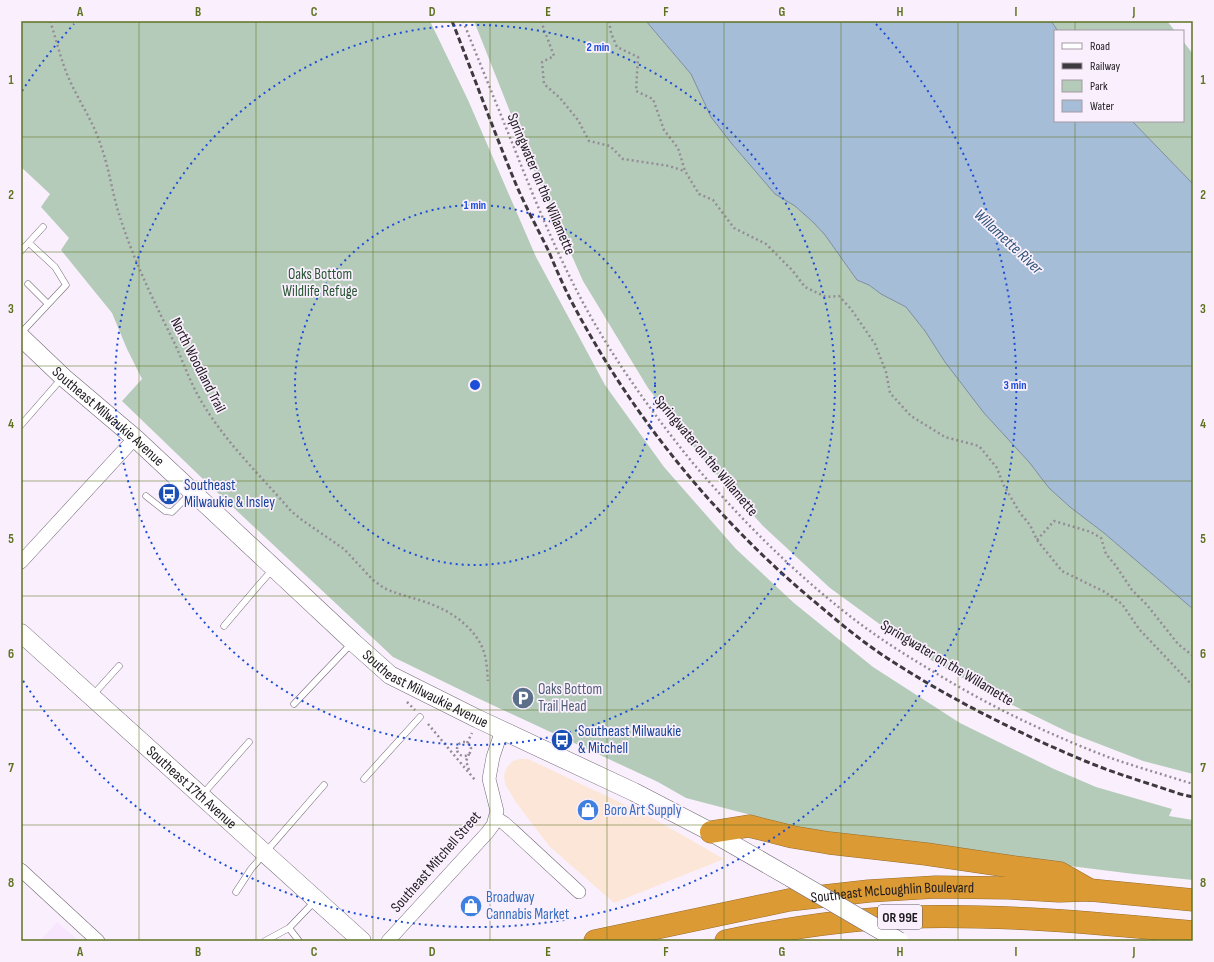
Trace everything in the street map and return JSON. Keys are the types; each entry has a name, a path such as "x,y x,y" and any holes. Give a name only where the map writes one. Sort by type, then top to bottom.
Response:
{"highway":[{"path":"711,832 749,826 793,837 829,843 926,854 1060,873 1090,890"},
{"name":"Southeast McLoughlin Boulevard","path":"596,941 783,901 869,891 936,887 1009,888 1059,892 1090,890 1193,900"},
{"name":"Southeast McLoughlin Boulevard","path":"726,941 806,927 905,917 1005,918 1076,922 1193,932"}],"main road":[{"name":"Southeast Milwaukie Avenue","path":"21,337 64,377 135,438 390,675 634,792 711,832 900,941"},
{"name":"Southeast 17th Avenue","path":"21,633 356,938"}],"street":[{"path":"21,562 135,438"},
{"name":"Southeast Mitchell Street","path":"388,941 493,825 497,811 489,779 493,757 502,730"},
{"path":"496,818 512,830 579,892"},
{"path":"21,870 98,941"}],"lane":[{"path":"21,251 43,227"},
{"path":"21,332 66,285 55,267 28,243"},
{"path":"28,284 48,304"},
{"path":"21,424 64,377"},
{"path":"146,496 165,511 172,512 193,492"},
{"path":"224,626 274,568"},
{"path":"294,704 353,642"},
{"path":"91,697 119,666"},
{"path":"364,779 420,717"},
{"path":"201,796 249,742"},
{"path":"236,892 251,869 264,853 324,785"},
{"path":"265,941 288,928 316,900"},
{"path":"288,928 299,941"}],"path":[{"name":"North Woodland Trail","path":"50,21 66,72 102,147 112,191 127,238 144,280 180,355 192,384 213,421 292,511 302,520 344,549 372,580 391,591 438,607 464,624 473,633 483,648 487,665 488,680"},
{"name":"Springwater on the Willamette","path":"463,21 542,216 581,298 605,340 657,417 716,490 745,521 817,589 856,620 903,653 946,679 1025,722 1071,742 1139,768 1193,784"},
{"path":"541,21 554,56 542,62 544,84 560,98 578,120 589,140 610,146 623,159 669,166 685,171"},
{"path":"609,21 611,34 617,47 638,57 636,90 653,99 664,130 678,148 685,171 699,194 713,200 734,228 766,244 792,270 806,287 826,297 839,296 876,344 886,372 890,393 911,416 945,437 979,446 997,468 1003,484 1020,513 1030,525 1037,540 1062,571 1106,592 1122,604 1139,629 1193,686"},
{"path":"1037,540 1054,521 1091,532 1101,538 1106,554 1132,590 1178,644 1193,656"},
{"path":"467,743 474,728"},
{"path":"467,743 462,742 458,745 457,749 460,755 464,756 469,753"},
{"path":"467,743 470,746 466,761 470,773"},
{"path":"454,755 458,752"}],"shaded area":[{"path":"528,759 649,816 724,859 614,903 549,846 515,801 505,784 504,775 507,767 513,761"},
{"path":"57,922 79,941 40,941"}],"green space":[{"name":"Oaks Bottom Wildlife Refuge","path":"21,21 430,21 468,100 536,257 605,385 664,467 736,549 794,603 873,667 960,723 1054,769 1096,787 1172,809 1169,816 1193,820 1193,880 845,838 759,819 751,815 686,798 658,782 393,657 122,401 142,379 127,349 112,313 61,250 69,238 41,207 50,194 21,167"},
{"path":"474,21 646,21 691,74 711,117 775,194 795,206 814,223 825,235 857,280 869,285 881,294 906,307 984,413 1029,462 1049,488 1193,609 1193,774 1143,761 1068,732 1000,699 922,655 830,588 763,526 708,465 648,388 583,281 526,152"},
{"path":"1051,21 1167,21 1174,30 1057,30"},
{"path":"1184,42 1193,54 1193,184 1133,122 1184,122"}],"water":[{"name":"Willamette River","path":"646,21 1051,21 1057,30 1054,30 1054,122 1133,122 1193,184 1193,609 1049,488 1029,462 984,413 906,307 881,294 869,285 857,280 825,235 814,223 795,206 775,194 711,117 691,74"}],"railway":[{"path":"452,21 519,191 575,308 599,350 653,431 683,470 749,542 784,575 853,634 887,658 959,701 1085,761 1108,770 1193,797"}],"place":[{"name":"Southeast Milwaukie & Insley","path":"169,494"},
{"name":"Oaks Bottom Trail Head","path":"523,698"},
{"name":"Southeast Milwaukie & Mitchell","path":"562,740"},
{"name":"Boro Art Supply","path":"588,810"},
{"name":"Broadway Cannabis Market","path":"471,906"}]}
